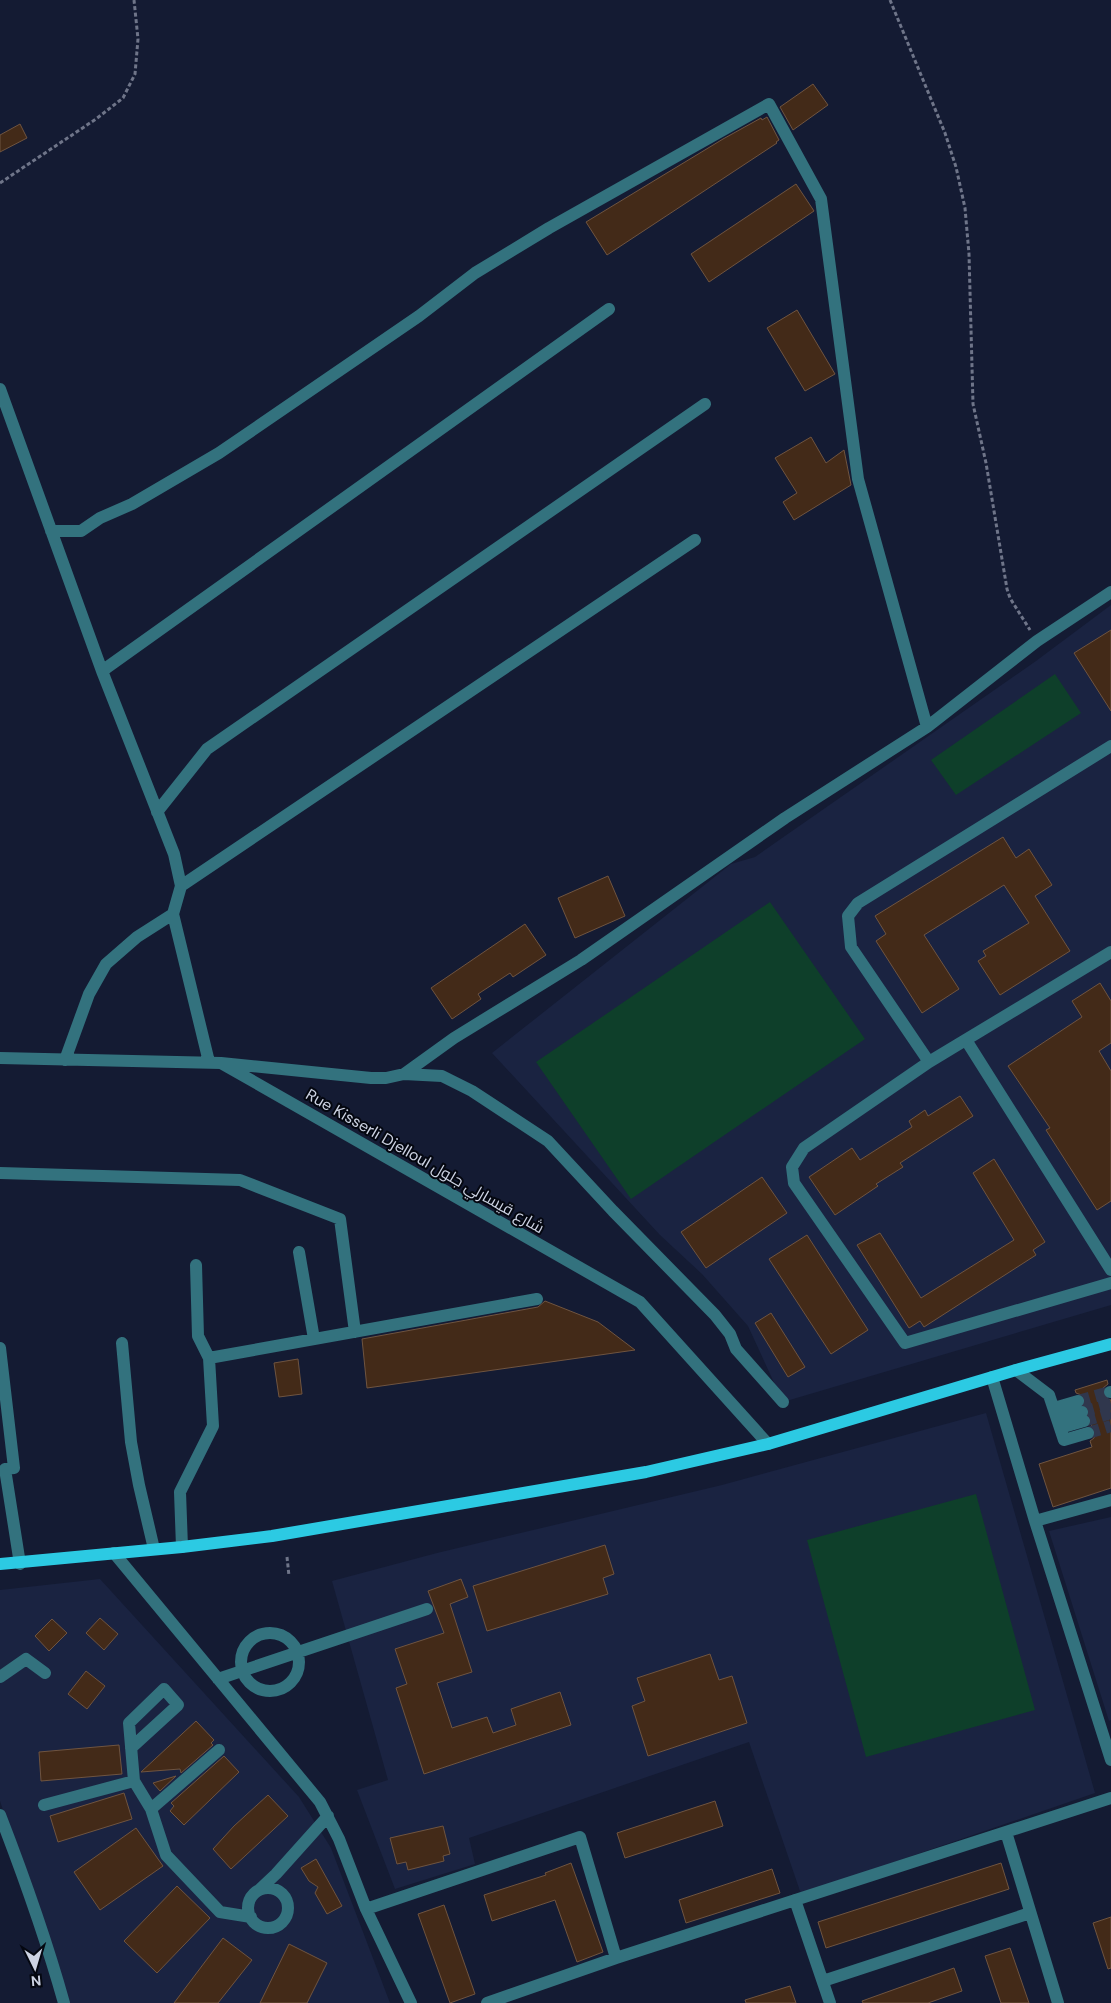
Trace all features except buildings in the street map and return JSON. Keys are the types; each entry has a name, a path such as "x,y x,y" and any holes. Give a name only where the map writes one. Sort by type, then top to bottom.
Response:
{"main road":[{"path":"0,1564 20,1564 272,1536 539,1492 646,1472 768,1444 1016,1370 1111,1344"}],"street":[{"path":"51,531 81,531 100,518 132,504 219,453 419,316 475,273 549,228 769,104 821,199 858,479 927,727"},
{"path":"102,671 609,309"},
{"path":"0,389 102,671 174,854 181,886 173,914 215,1063 371,1078 386,1078 404,1074 442,1076 472,1091 548,1140 613,1212 715,1315 730,1334 736,1348 782,1402"},
{"path":"157,812 207,748 704,404"},
{"path":"181,886 695,540"},
{"path":"404,1074 454,1038 581,960 785,818 927,727 1037,641 1111,592"},
{"path":"929,1062 851,947 848,916 858,903 1111,746"},
{"path":"65,1060 89,994 106,964 137,937 173,914"},
{"path":"1111,952 929,1062 804,1148 792,1167 794,1183 905,1343 1111,1283"},
{"path":"966,1040 1111,1270"},
{"name":"Rue Kisserli Djelloul شارع قيسارلي جلول","path":"0,1058 215,1063 640,1302 768,1444"},
{"path":"0,1173 240,1180 340,1219 355,1332"},
{"path":"299,1252 314,1340"},
{"path":"182,1547 180,1492 213,1426 209,1358 198,1336 196,1265"},
{"path":"209,1358 537,1299"},
{"path":"122,1343 131,1442 154,1550"},
{"path":"0,1348 14,1468 4,1469 20,1564"},
{"path":"1016,1370 1050,1395 1057,1418 1064,1440 1083,1417 1057,1418"},
{"path":"992,1377 1035,1521 1106,1730 1111,1760"},
{"path":"1035,1521 1111,1500"},
{"path":"114,1553 320,1802 339,1838 366,1909 411,2003"},
{"path":"218,1679 427,1609"},
{"path":"267,1634 280,1635 290,1642 297,1653 299,1665 296,1674 288,1684 277,1690 264,1690 256,1687 246,1679 242,1671 241,1662 244,1650 252,1640 259,1636 267,1634"},
{"path":"0,1677 26,1659 46,1673"},
{"path":"131,1748 178,1705 164,1689 129,1722 131,1748 134,1781 151,1809 166,1855 220,1912 251,1917"},
{"path":"151,1809 219,1750"},
{"path":"44,1804 134,1781"},
{"path":"487,2003 616,1958 1111,1798"},
{"path":"0,1815 54,1966 64,2003"},
{"path":"220,1912 240,1908 276,1874 328,1816"},
{"path":"1006,1832 1058,2003"},
{"path":"366,1909 580,1838 616,1958"},
{"path":"276,1874 276,1883 286,1899 288,1908 286,1917 280,1924 266,1928 257,1924 251,1917 248,1908 254,1895 271,1888 280,1892"},
{"path":"795,1900 830,2003"},
{"path":"823,1982 1030,1913"}],"path":[{"path":"0,183 96,119 123,98 135,74 138,39 134,0"},
{"path":"890,0 945,133 956,167 965,208 969,254 973,404 986,463 1010,598 1037,641"},
{"path":"287,1557 289,1576"}],"shaded area":[{"path":"1111,605 1111,1305 783,1402 748,1326 702,1274 660,1235 492,1053 731,864 755,857 1036,661"},
{"path":"986,1413 1095,1793 801,1894 749,1742 469,1838 475,1864 395,1889 357,1790 388,1780 332,1581 437,1553 722,1485"},
{"path":"1111,1517 1111,1720 1109,1721 1049,1531"},
{"path":"100,1579 299,1797 331,1848 390,2003 69,2003 0,1801 0,1590"}],"green space":[{"path":"1055,674 1081,713 956,795 931,760"},
{"path":"770,902 865,1039 631,1199 536,1062"},
{"path":"976,1494 1035,1710 866,1757 807,1540"}],"tunnel":[{"path":"1078,1401 1110,1392"},
{"path":"1082,1412 1111,1404"},
{"path":"1084,1421 1111,1413"},
{"path":"1088,1433 1111,1426"}]}
